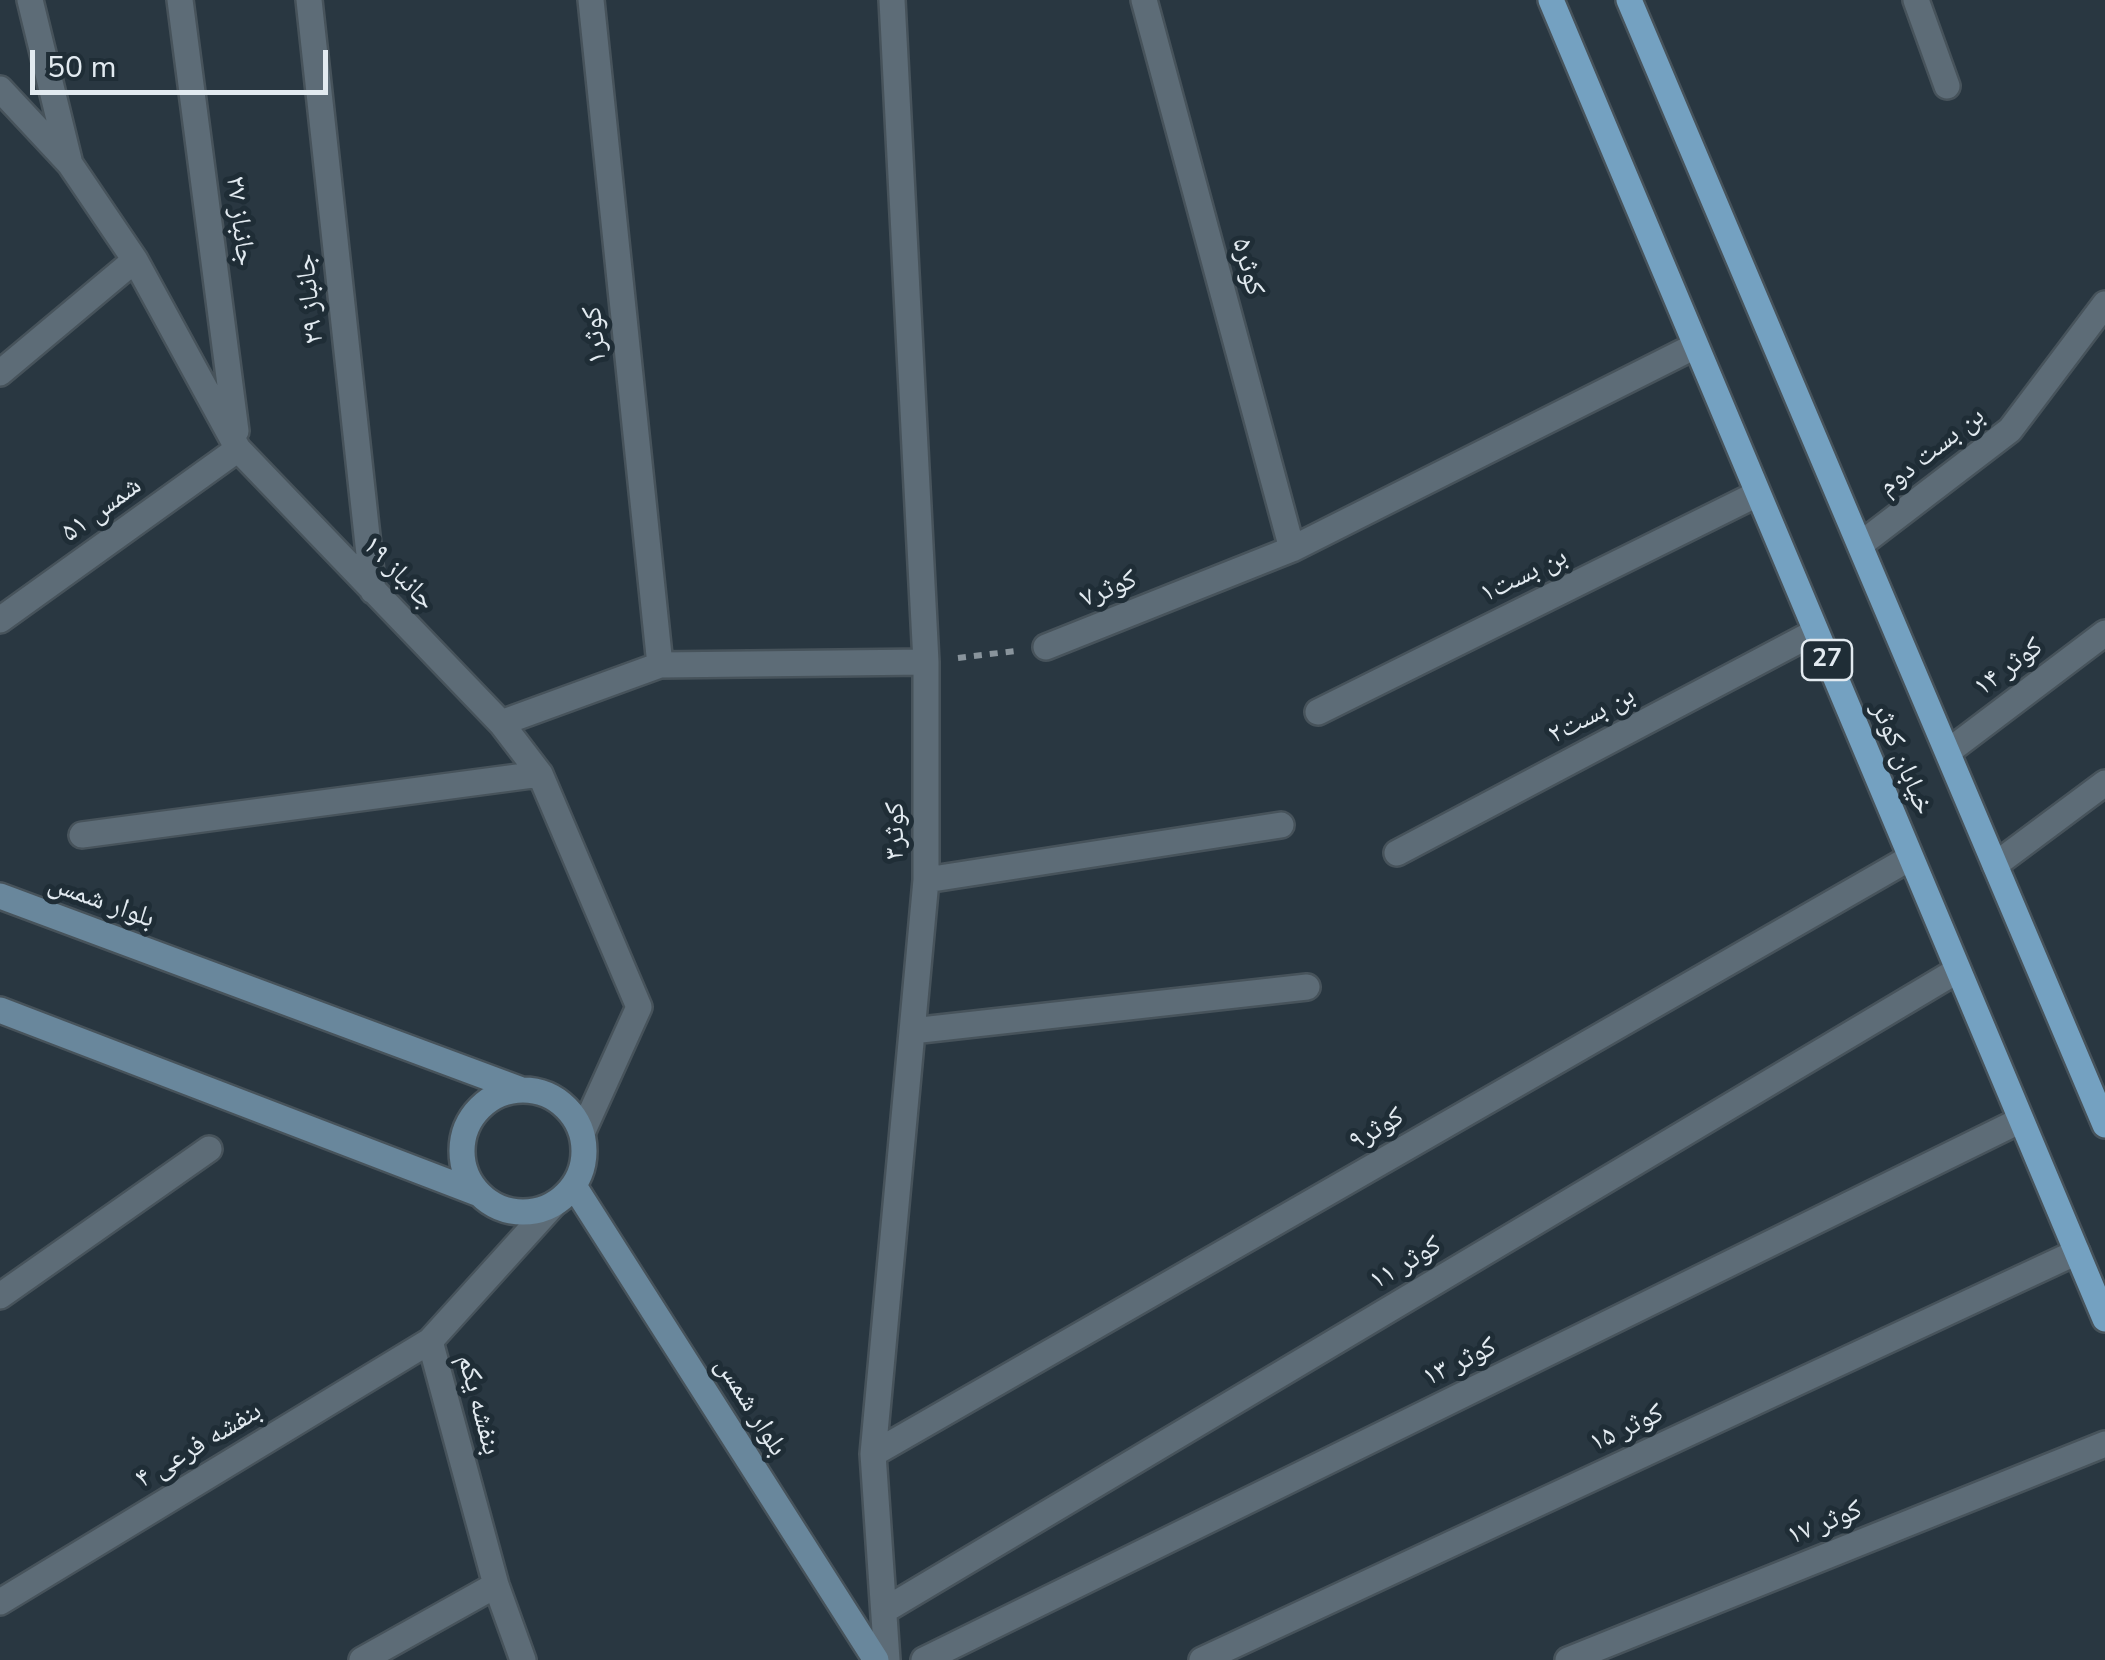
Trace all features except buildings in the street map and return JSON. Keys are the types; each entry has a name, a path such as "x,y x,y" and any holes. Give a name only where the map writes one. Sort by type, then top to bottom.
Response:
{"main road":[{"name":"خیابان کوثر","path":"1551,0 2105,1319"},
{"name":"خیابان کوثر","path":"1629,0 2102,1111"}],"street":[{"path":"30,0 70,164"},
{"name":"جانباز ۲۷","path":"180,0 238,449"},
{"name":"جانباز ۲۹","path":"309,0 373,591"},
{"name":"کوثر۱","path":"591,0 660,664"},
{"name":"کوثر۳","path":"887,1660 873,1454 926,880 926,662 892,0"},
{"name":"کوثر۵","path":"1144,0 1292,549"},
{"path":"1916,0 1947,86"},
{"name":"جانباز ۱۹","path":"0,89 70,164 136,260 238,449 500,723 540,774 639,1007 582,1133"},
{"path":"0,373 136,260"},
{"name":"بن بست دوم","path":"1861,544 2010,430 2105,304"},
{"name":"کوثر۷","path":"1046,647 1292,549 1694,346"},
{"name":"شمس ۵۱","path":"0,620 238,449"},
{"name":"بن بست۱","path":"1318,712 1757,494"},
{"name":"بن بست۲","path":"1397,854 1815,632"},
{"name":"کوثر ۱۴","path":"1949,752 2105,632"},
{"path":"500,723 660,664 926,662"},
{"path":"82,835 540,774"},
{"path":"1995,865 2105,784"},
{"path":"926,880 1281,825"},
{"name":"کوثر۹","path":"873,1454 1910,858"},
{"name":"بلوار شمس","path":"0,896 519,1090"},
{"name":"کوثر ۱۱","path":"885,1610 1958,970"},
{"path":"912,1032 1306,987"},
{"path":"0,1010 477,1193 500,1208 528,1212 553,1205 574,1186 584,1160 582,1133 569,1110 546,1094 519,1090 493,1097 472,1116 462,1142 464,1169 477,1193"},
{"name":"کوثر ۱۳","path":"924,1660 2022,1120"},
{"path":"0,1296 209,1149"},
{"name":"بلوار شمس","path":"574,1186 876,1660"},
{"name":"بنفشه یکم","path":"524,1660 496,1585 430,1341 553,1205"},
{"name":"کوثر ۱۵","path":"1202,1660 2077,1252"},
{"name":"بنفشه فرعی ۴","path":"0,1602 430,1341"},
{"name":"کوثر ۱۷","path":"1568,1660 2105,1444"},
{"path":"362,1660 496,1585"}],"path":[{"path":"926,662 1046,647"}]}
